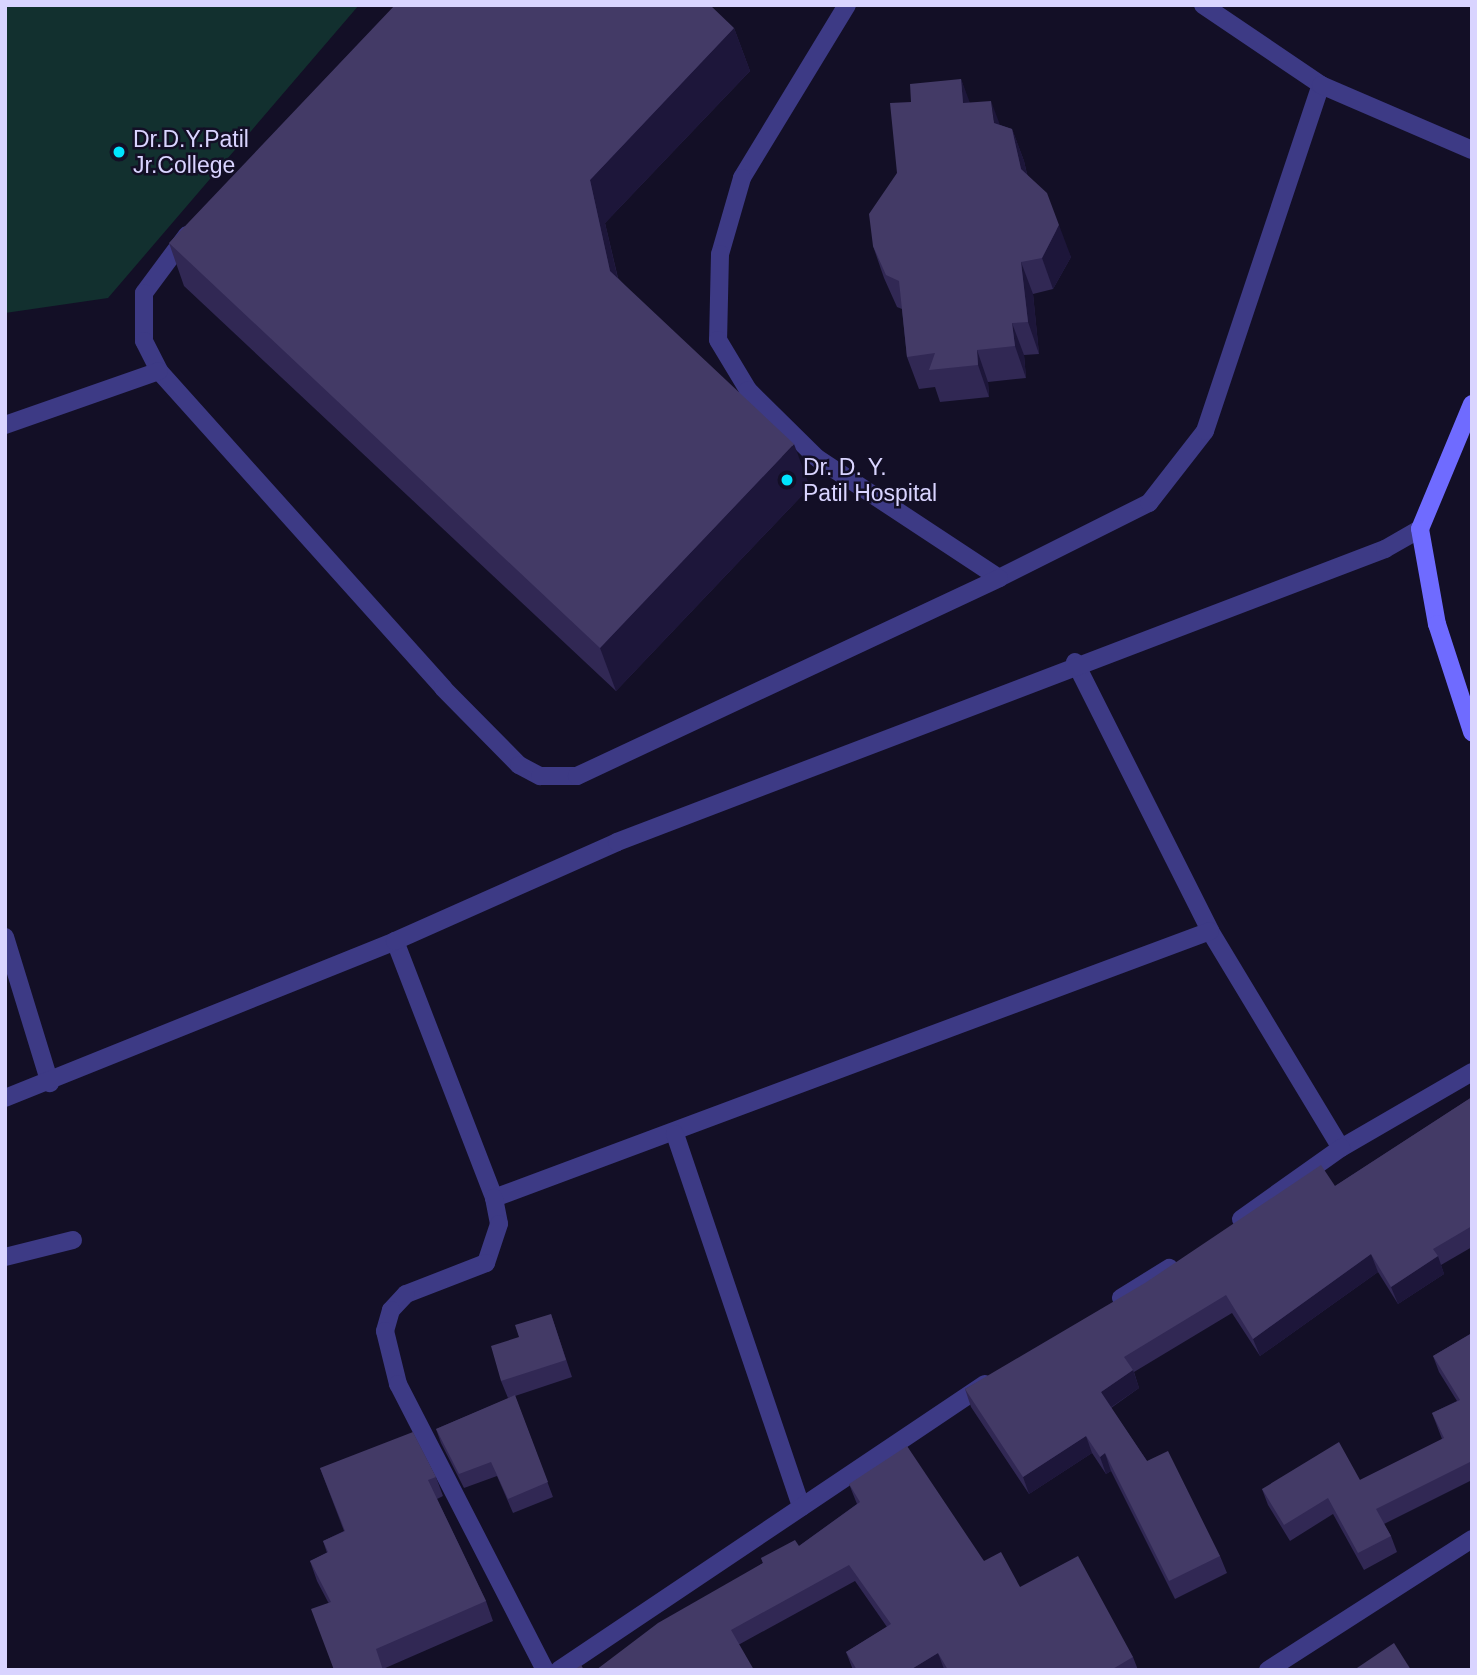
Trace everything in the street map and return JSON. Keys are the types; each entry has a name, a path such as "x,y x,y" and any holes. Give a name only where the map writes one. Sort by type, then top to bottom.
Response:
{"street":[{"path":"846,5 742,178 720,254 718,340 748,390 817,458 999,578"},
{"path":"1203,5 1321,85 1472,150"},
{"path":"205,216 159,266 144,293 144,341 159,371 443,688 519,765 540,776 577,776 999,578 1149,503 1205,431 1321,85"},
{"path":"5,425 159,371"},
{"path":"1472,404 1420,529 1437,624 1472,732"},
{"path":"5,1098 50,1083 396,941 617,842 1075,662 1385,550 1420,529"},
{"path":"1075,662 1210,931 1341,1148"},
{"path":"494,1198 675,1134 1210,931"},
{"path":"5,937 50,1083"},
{"path":"396,941 494,1198 499,1224 486,1263 406,1294 391,1310 385,1331 398,1384 545,1670"},
{"path":"1226,1230 1341,1148 1472,1072"},
{"path":"675,1134 801,1507"},
{"path":"5,1257 73,1240"},
{"path":"1099,1312 1181,1261"},
{"path":"559,1670 1005,1371"},
{"path":"1269,1670 1472,1539"}],"green space":[{"name":"Dr.D.Y.Patil Jr.College","path":"5,5 359,5 108,298 5,313"}],"building":[{"path":"395,5 710,5 734,28 590,180 610,271 794,444 600,648 169,243"},
{"path":"961,79 963,103 991,101 994,123 1012,129 1021,169 1047,193 1059,225 1042,258 1021,262 1028,322 1012,323 1015,346 977,350 978,365 929,370 935,353 907,357 899,281 886,275 873,246 869,214 897,173 890,103 911,102 910,84"},
{"path":"1472,1097 1472,1226 1433,1249 1438,1256 1391,1287 1371,1254 1253,1339 1226,1295 1124,1357 1133,1370 1101,1392 1147,1461 1168,1451 1220,1556 1169,1581 1105,1453 1100,1457 1086,1436 1023,1477 965,1389 1145,1283 1321,1165 1335,1186"},
{"path":"551,1314 566,1360 501,1381 491,1346 519,1337 515,1325"},
{"path":"1472,1333 1472,1461 1376,1509 1391,1536 1358,1553 1328,1498 1284,1525 1262,1489 1339,1442 1360,1480 1444,1438 1432,1413 1460,1400 1433,1356"},
{"path":"515,1395 548,1482 508,1499 491,1462 459,1474 436,1429"},
{"path":"413,1432 436,1477 428,1480 486,1601 376,1649 383,1670 334,1670 311,1609 331,1602 310,1561 328,1552 323,1541 345,1531 320,1468"},
{"path":"907,1446 984,1561 1001,1552 1020,1587 1078,1556 1133,1657 1111,1670 948,1670 938,1653 910,1670 857,1670 846,1652 891,1624 849,1565 731,1630 754,1670 596,1670 658,1623 763,1563 761,1558 795,1540 799,1546 860,1502 849,1484"},
{"path":"1394,1643 1411,1670 1354,1670"}],"place":[{"name":"Dr.D.Y.Patil Jr.College","path":"119,152"},
{"name":"Dr. D. Y. Patil Hospital","path":"787,480"}]}
